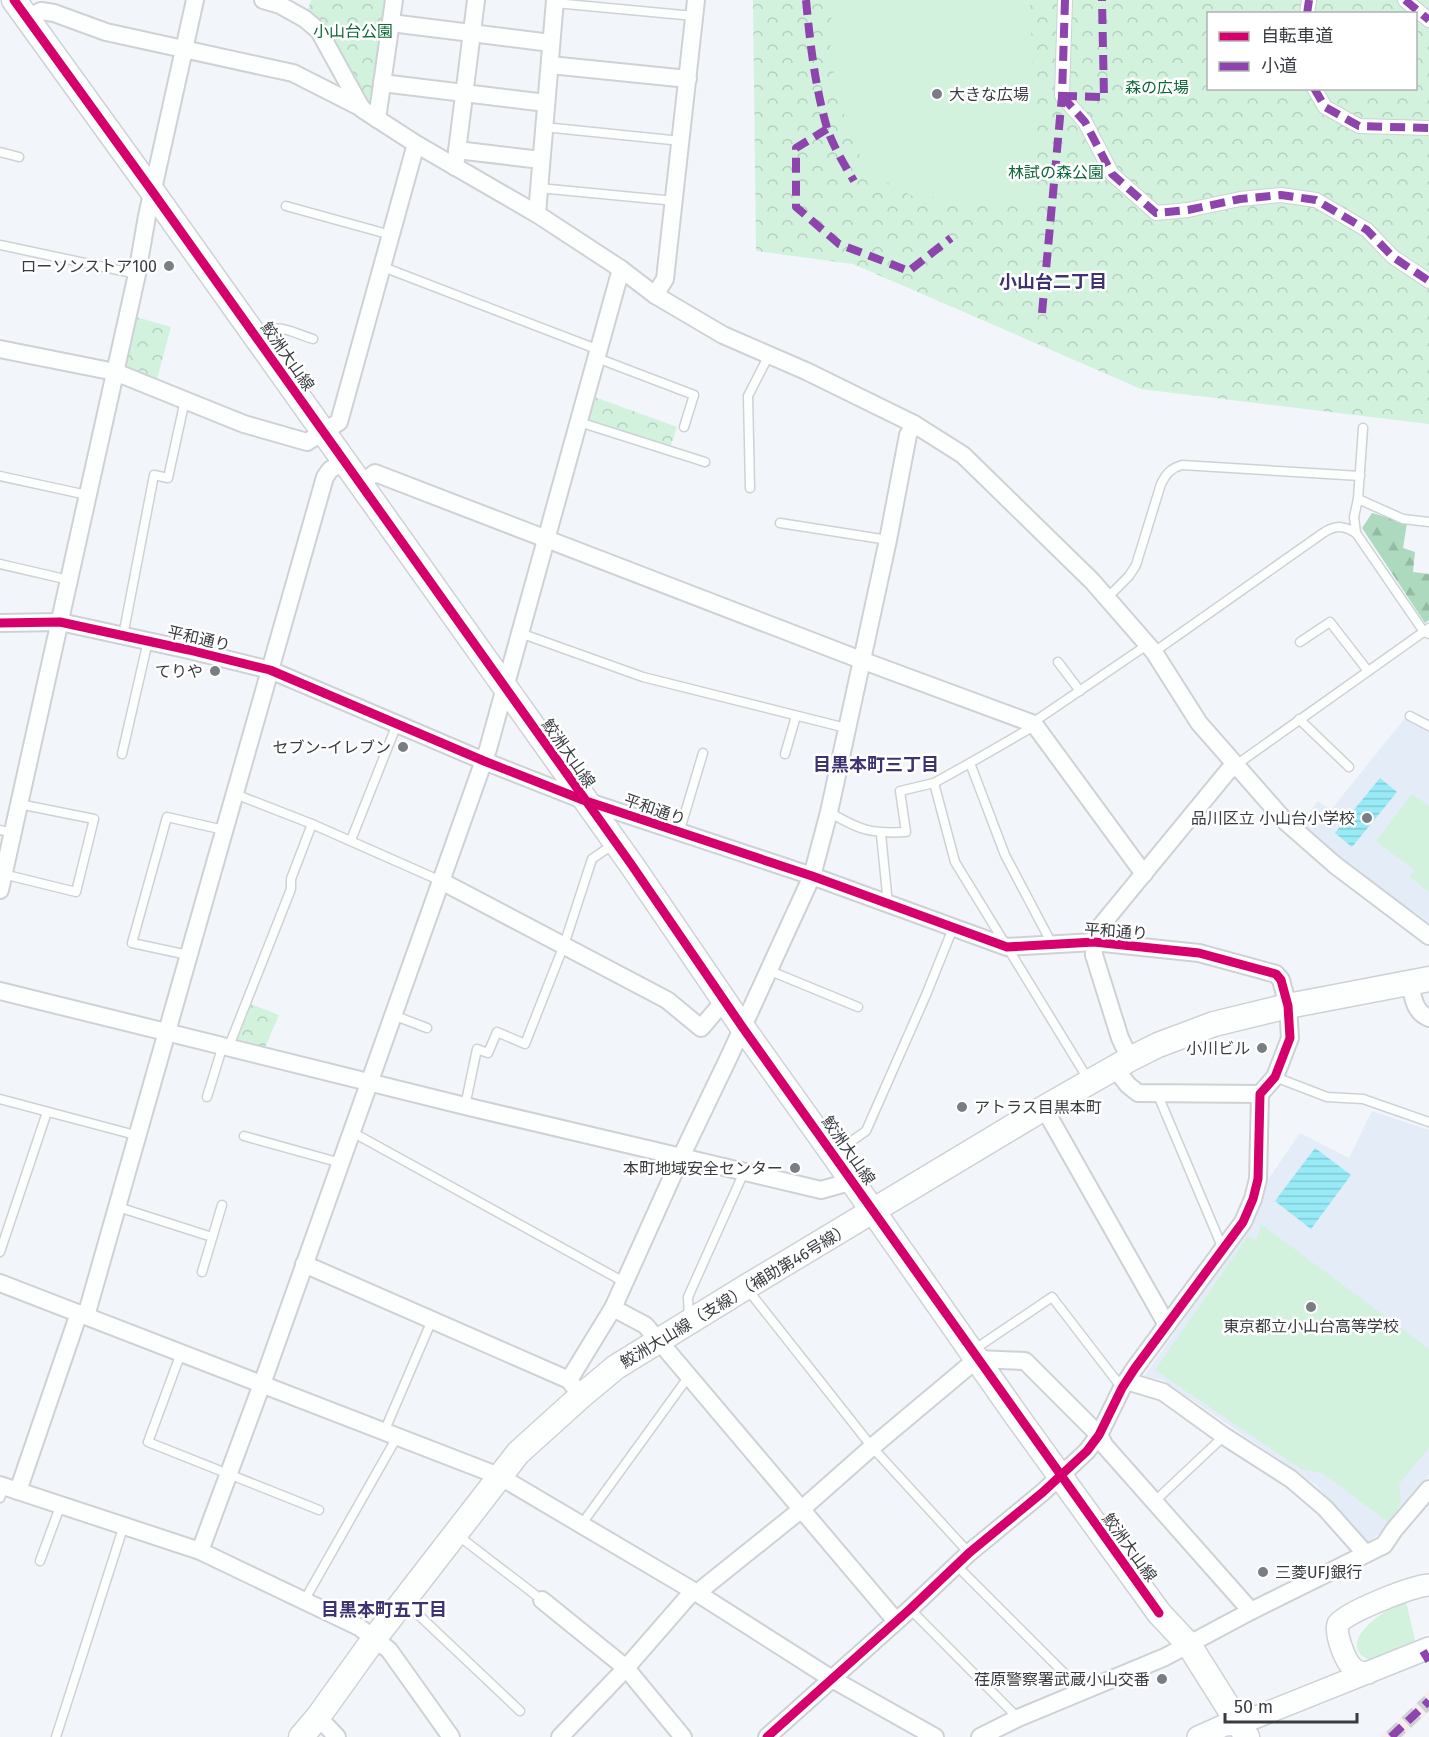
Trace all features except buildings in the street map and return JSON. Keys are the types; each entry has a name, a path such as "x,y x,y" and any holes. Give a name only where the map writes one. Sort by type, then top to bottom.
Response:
{"main road":[{"name":"鮫洲大山線","path":"20,9 256,336 853,1181 974,1355 1052,1484 1159,1613 1235,1727"},
{"name":"鮫洲大山線（支線）（補助第46号線）","path":"301,1737 500,1476 575,1388 660,1341 1044,1108 1158,1045 1214,1024 1288,1006 1419,981"}],"street":[{"path":"2,882 6,832 19,804 137,274 152,191 195,0"},
{"path":"262,0 283,3 319,31 363,109"},
{"path":"377,118 394,0"},
{"path":"456,159 476,0"},
{"path":"1065,0 1062,96 1085,122 1112,174 1156,213 1188,210 1240,199 1281,195 1316,200 1367,230 1393,257 1429,282"},
{"path":"1405,0 1429,20"},
{"path":"537,213 555,2"},
{"path":"655,295 665,279 695,8"},
{"path":"20,9 54,13 106,32 292,73 363,109 416,144 456,159 621,269 655,295 723,335 914,424 963,455 1107,597 1150,648 1198,723 1286,822 1335,865 1429,936"},
{"path":"391,23 552,43"},
{"path":"550,65 688,79"},
{"path":"382,83 546,102"},
{"path":"1315,90 1325,107 1359,126 1429,128"},
{"path":"0,349 115,372 244,424 307,442 339,422 416,144"},
{"path":"456,159 542,160"},
{"path":"200,1551 262,1384 484,761 548,539 621,269"},
{"path":"304,1264 432,1320 575,1388 812,876 829,812 888,540 908,435 914,424"},
{"path":"344,460 330,470 325,477 139,1136 83,1315 6,1490 61,1504 200,1551 359,1627 389,1650 451,1737"},
{"path":"360,484 375,473 1034,724 1144,874"},
{"name":"平和通り","path":"0,623 60,622 270,670 484,761 583,800 812,876 1007,947 1094,942 1199,953 1265,970 1276,974 1281,980 1288,1006 1290,1038 1275,1077"},
{"path":"1236,765 1228,771 1099,928 1094,942 1094,955 1119,1038 1128,1085 1138,1093 1260,1094"},
{"path":"441,881 667,1000 701,1028 724,1001"},
{"path":"1419,981 1415,1005 1421,1015 1429,1018"},
{"path":"0,991 226,1045 465,1106 821,1190 853,1181"},
{"path":"767,1737 969,1553 1052,1484 1087,1451 1099,1435 1124,1385 1243,1222 1253,1199 1258,1179 1260,1094 1275,1077"},
{"path":"1044,1108 1167,1325"},
{"path":"0,1283 500,1476 695,1592 832,1679 935,1737"},
{"path":"613,1308 645,1325 660,1341 896,1621"},
{"path":"561,1737 695,1592 802,1508 974,1355 1025,1361 1099,1435 1105,1446 1251,1611"},
{"path":"1124,1385 1163,1392 1224,1436 1291,1479 1325,1508 1365,1553"},
{"path":"980,1737 1018,1718 1084,1692 1183,1648 1251,1611 1384,1545 1429,1489"},
{"path":"1368,1672 1354,1669 1345,1653 1337,1635 1341,1619 1409,1589 1429,1585"},
{"path":"542,1600 626,1668 683,1737"},
{"path":"1198,1737 1235,1727 1429,1648"},
{"path":"1235,1727 1337,1670 1342,1664 1345,1653"},
{"path":"318,1717 337,1737"}],"lane":[{"path":"555,2 695,8"},
{"path":"544,127 681,141"},
{"path":"0,152 19,157"},
{"path":"539,188 675,201"},
{"path":"286,206 392,235"},
{"path":"0,245 137,274"},
{"path":"383,267 694,395 684,427"},
{"path":"256,336 267,328 277,328 313,339"},
{"path":"750,488 748,396 769,355"},
{"path":"123,636 154,475 168,478 186,400"},
{"path":"579,422 705,462"},
{"path":"1356,533 1354,517 1358,499 1363,428"},
{"path":"1107,597 1129,576 1136,565 1161,484 1173,468 1182,465 1360,476"},
{"path":"0,476 87,495"},
{"path":"1358,499 1403,519 1429,522"},
{"path":"780,523 888,540"},
{"path":"829,812 854,826 881,834 906,832 900,791 934,783 1029,729 1038,719 1080,691 1150,648 1332,527 1344,526 1356,533 1427,631 1236,765"},
{"path":"0,564 69,580"},
{"path":"1300,642 1330,622 1368,671"},
{"path":"520,633 642,677 846,728"},
{"path":"122,754 148,641"},
{"path":"1058,662 1080,691"},
{"path":"785,754 796,716"},
{"path":"1410,716 1429,726"},
{"path":"1299,719 1349,767"},
{"path":"351,840 397,724"},
{"path":"679,833 703,753"},
{"path":"970,763 1005,855 1052,944"},
{"path":"934,783 955,862 1089,1082"},
{"path":"235,794 351,840 441,881"},
{"path":"2,882 76,892 94,819 19,804"},
{"path":"188,956 132,943 166,817 224,830"},
{"path":"207,1097 226,1045 291,889 291,879 312,824"},
{"path":"881,834 888,904"},
{"path":"465,1106 477,1049 488,1053 497,1032 525,1044 564,945 592,859 616,843"},
{"path":"833,1154 866,1131 953,928"},
{"path":"768,970 858,1007"},
{"path":"393,1015 428,1028"},
{"path":"1275,1077 1327,1097 1363,1100 1429,1122"},
{"path":"1157,1093 1223,1249"},
{"path":"0,1098 139,1136"},
{"path":"0,1252 47,1112"},
{"path":"352,1132 624,1282"},
{"path":"244,1136 341,1163"},
{"path":"689,1322 688,1297 744,1172"},
{"path":"202,1272 222,1205"},
{"path":"118,1207 212,1237"},
{"path":"746,1287 872,1447 969,1553"},
{"path":"974,1355 1052,1297 1124,1385"},
{"path":"304,1601 391,1434 432,1320"},
{"path":"181,1353 148,1442 319,1510"},
{"path":"581,1525 690,1376"},
{"path":"1155,1501 1224,1436"},
{"path":"40,1561 61,1504"},
{"path":"56,1737 124,1525"},
{"path":"456,1534 542,1600"},
{"path":"956,1565 1084,1692"},
{"path":"403,1601 520,1711"},
{"path":"910,1609 1018,1718"}],"shaded area":[{"name":"品川区立 小山台小学校","path":"1405,718 1429,731 1429,922 1356,872 1299,826 1318,801 1331,810"},
{"name":"東京都立小山台高等学校","path":"1372,1111 1429,1130 1429,1476 1392,1525 1368,1542 1316,1485 1163,1380 1144,1376 1242,1238 1267,1181 1300,1133 1349,1158"},
{"path":"1429,1691 1429,1712 1403,1737 1380,1737"}],"green space":[{"name":"小山台公園","path":"311,0 389,0 372,115 305,19"},
{"name":"林試の森公園","path":"753,0 1429,0 1429,424 1141,389 853,264 756,251"},
{"name":"大きな広場","path":"832,0 1030,0 1038,200 914,197 869,173 848,132 830,57"},
{"path":"133,316 171,327 156,383 122,368"},
{"path":"592,396 677,427 670,448 584,418"},
{"path":"1372,513 1407,523 1403,548 1415,552 1413,572 1429,574 1429,620 1425,623 1362,528"},
{"path":"1412,794 1429,806 1429,892 1410,877 1414,870 1376,841"},
{"path":"251,1004 279,1015 264,1050 236,1042"},
{"path":"1261,1224 1429,1349 1429,1448 1399,1484 1401,1504 1388,1522 1322,1473 1301,1469 1155,1370 1248,1236 1256,1241"},
{"path":"1404,1600 1415,1640 1413,1646 1377,1661 1363,1657 1358,1650 1357,1642 1360,1635 1373,1620"}],"water":[{"path":"1380,778 1397,792 1352,847 1335,833"},
{"path":"1315,1148 1351,1175 1311,1229 1275,1201"}],"tunnel":[{"path":"1391,1737 1429,1701"}],"marked path":[{"path":"806,0 819,96 827,128 854,181"},
{"path":"1042,313 1062,96 1065,0"},
{"path":"1062,96 1104,97 1102,0"},
{"path":"1307,12 1309,0"},
{"path":"1405,0 1429,20"},
{"path":"1315,90 1325,107 1359,126 1429,128"},
{"path":"1062,96 1085,122 1112,174 1156,213 1188,210 1240,199 1281,195 1316,200 1367,230 1393,257 1429,281"},
{"path":"827,129 796,148 796,207 839,244 909,271 951,238"},
{"path":"1423,1651 1429,1661"},
{"path":"1391,1737 1429,1701"}],"cycle path":[{"path":"14,0 631,864 743,1028 1159,1613"},
{"path":"0,623 60,622 270,670 484,761 583,800 812,876 1007,947 1094,942 1199,953 1276,974 1281,980 1288,1006 1290,1038 1275,1077 1260,1094 1258,1179 1253,1199 1243,1222 1135,1368 1122,1388 1099,1435 1087,1451 1043,1492 969,1553 767,1737"}],"place":[{"name":"大きな広場","path":"937,94"},
{"name":"ローソンストア100","path":"169,266"},
{"name":"てりや","path":"215,671"},
{"name":"セブン-イレブン","path":"403,747"},
{"name":"品川区立 小山台小学校","path":"1367,818"},
{"name":"小川ビル","path":"1262,1048"},
{"name":"アトラス目黒本町","path":"962,1107"},
{"name":"本町地域安全センター","path":"795,1168"},
{"name":"東京都立小山台高等学校","path":"1311,1307"},
{"name":"三菱UFJ銀行","path":"1263,1572"},
{"name":"荏原警察署武蔵小山交番","path":"1162,1679"}],"district":[{"name":"小山台二丁目","path":"1053,282"},
{"name":"目黒本町三丁目","path":"876,765"},
{"name":"目黒本町五丁目","path":"384,1610"}],"park label":[{"name":"森の広場","path":"1157,87"}]}
